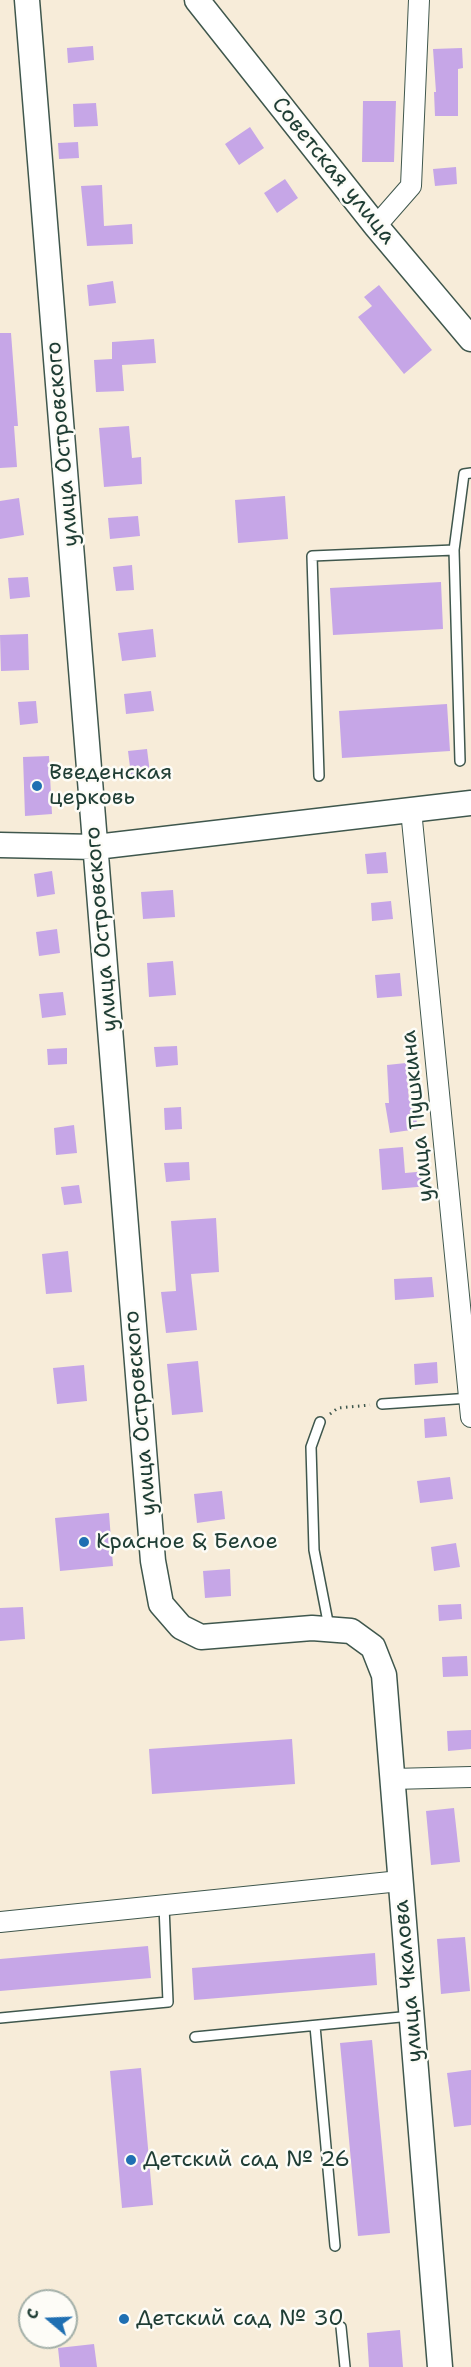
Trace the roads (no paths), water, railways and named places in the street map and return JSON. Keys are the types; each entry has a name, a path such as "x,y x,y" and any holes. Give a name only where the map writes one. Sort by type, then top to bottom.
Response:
{"street":[{"name":"улица Островского","path":"27,0 153,1561 161,1604 181,1627 201,1637 312,1628 330,1629"},
{"name":"Советская улица","path":"197,0 376,226 471,339"},
{"path":"376,226 411,186 419,0"},
{"path":"0,845 96,847 471,802"},
{"name":"улица Пушкина","path":"411,810 471,1404"},
{"name":"улица Чкалова","path":"330,1629 351,1631 374,1647 384,1675 440,2367"},
{"path":"392,1779 471,1777"},
{"path":"0,1922 400,1881"}],"lane":[{"path":"460,761 454,550 464,474 471,473"},
{"path":"319,776 312,556 454,550"},
{"path":"382,1404 471,1404"},
{"path":"320,1422 311,1447 314,1551 330,1629"},
{"path":"0,2018 168,2002 164,1905"},
{"path":"195,2037 411,2016"},
{"path":"315,2026 335,2246"},
{"path":"341,2328 345,2367"}],"place":[{"name":"Введенская церковь","path":"37,786"},
{"name":"Красное & Белое","path":"84,1542"},
{"name":"Детский сад № 26","path":"131,2160"},
{"name":"Детский сад № 30","path":"124,2319"}]}
